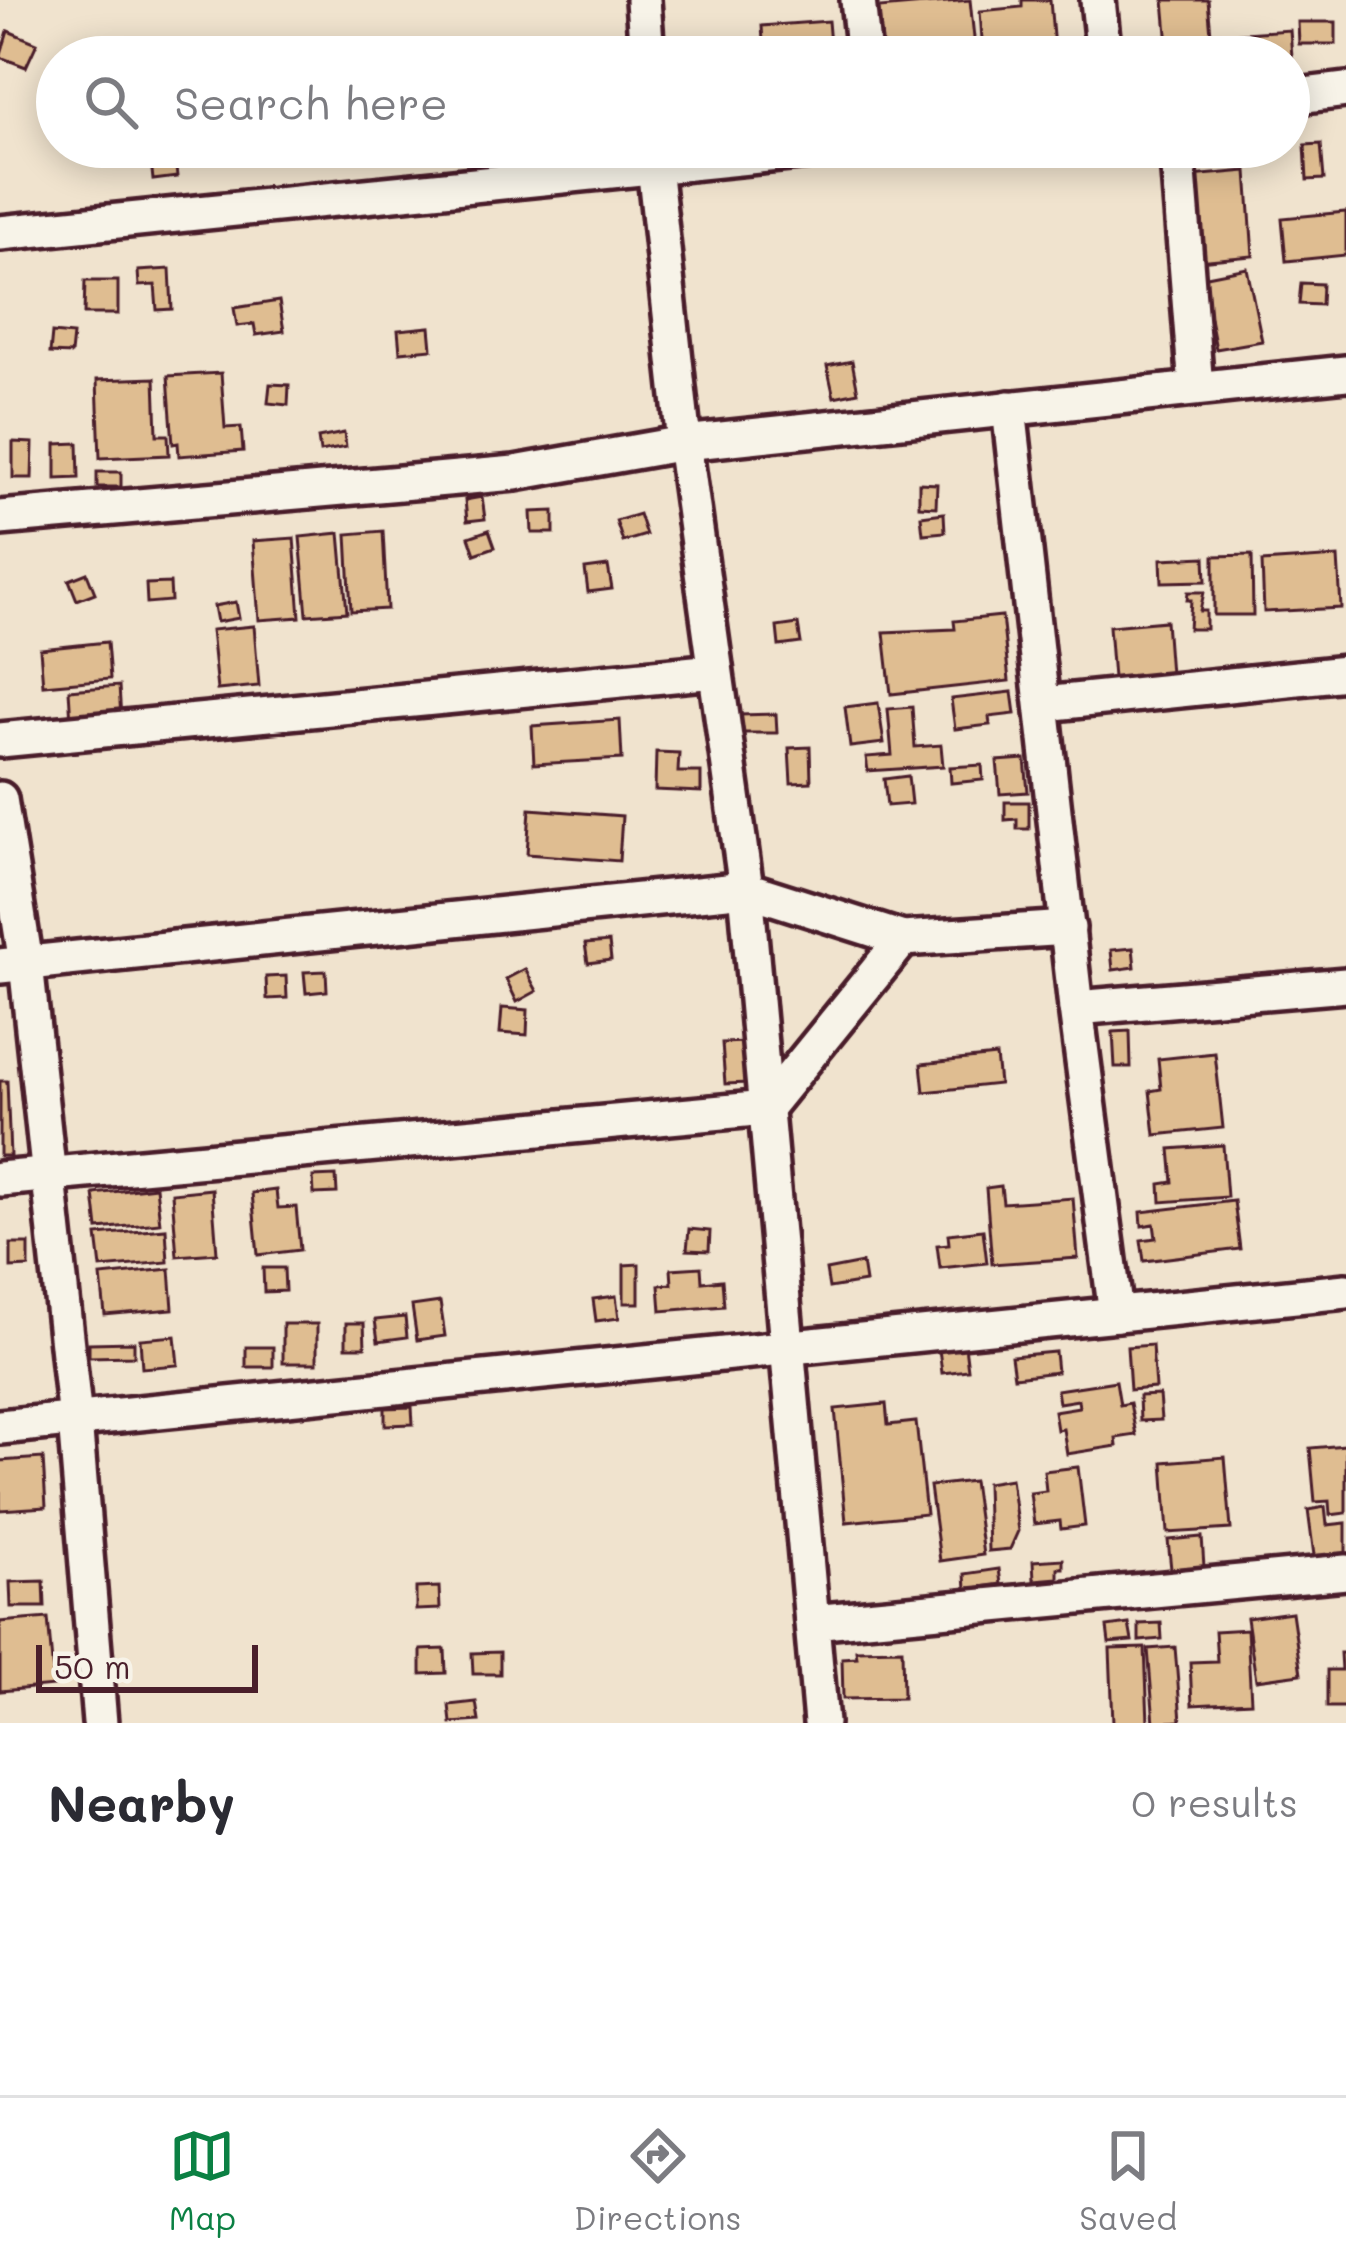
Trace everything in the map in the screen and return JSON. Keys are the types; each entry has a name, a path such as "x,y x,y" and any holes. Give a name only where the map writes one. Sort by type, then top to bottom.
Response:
{"street":[{"path":"644,0 646,36"},
{"path":"858,0 862,36"},
{"path":"1098,0 1102,36"},
{"path":"1310,94 1346,90"},
{"path":"0,233 565,168"},
{"path":"653,168 683,442 746,889 821,1723"},
{"path":"1179,168 1196,388"},
{"path":"0,518 515,473 683,442 1346,373"},
{"path":"1009,408 1076,1008 1116,1314"},
{"path":"0,740 715,671"},
{"path":"1044,704 1346,673"},
{"path":"0,799 13,965 49,1174 100,1723"},
{"path":"13,965 746,889 903,939 1068,928"},
{"path":"0,1179 766,1108 903,939"},
{"path":"1076,1008 1346,985"},
{"path":"0,1427 1346,1291"},
{"path":"812,1622 1346,1572"}],"building":[{"path":"970,0 974,36 881,36 879,8"},
{"path":"1022,0 1050,0 1053,36 982,36 980,11 1022,7"},
{"path":"1164,0 1208,0 1211,36 1167,36"},
{"path":"828,21 829,36 763,36 762,26"},
{"path":"1298,22 1336,22 1336,44 1310,44 1310,36 1299,36"},
{"path":"1290,30 1290,36 1230,36"},
{"path":"8,31 36,43 26,67 0,57"},
{"path":"1321,144 1324,179 1307,180 1310,145"},
{"path":"152,168 176,168 177,177 153,180"},
{"path":"1247,171 1253,256 1197,261 1191,176"},
{"path":"1346,212 1346,255 1286,261 1282,218"},
{"path":"1247,268 1262,341 1216,349 1202,277"},
{"path":"170,269 172,309 157,310 155,285 139,286 138,271"},
{"path":"85,281 118,281 118,314 84,314"},
{"path":"1301,283 1322,284 1321,305 1299,304"},
{"path":"279,301 284,331 256,335 254,324 237,326 234,308"},
{"path":"430,327 432,349 400,352 398,330"},
{"path":"52,333 73,335 71,354 50,353"},
{"path":"852,361 858,392 834,397 827,366"},
{"path":"221,373 225,428 241,427 243,451 179,456 178,443 173,444 168,376"},
{"path":"155,378 157,435 168,435 169,455 100,458 97,380"},
{"path":"270,384 289,385 288,405 268,403"},
{"path":"344,433 346,447 320,452 318,438"},
{"path":"13,442 33,443 32,478 13,478"},
{"path":"78,443 79,478 56,479 56,444"},
{"path":"97,472 121,472 121,487 97,487"},
{"path":"919,483 937,484 936,507 919,506"},
{"path":"482,497 485,519 467,521 465,500"},
{"path":"554,511 554,533 532,533 531,512"},
{"path":"944,513 945,532 923,534 921,516"},
{"path":"639,514 646,535 623,542 616,521"},
{"path":"489,530 495,547 475,554 469,537"},
{"path":"383,531 387,609 351,611 347,534"},
{"path":"340,533 347,612 307,615 300,537"},
{"path":"294,538 300,617 259,620 253,541"},
{"path":"1252,555 1253,615 1214,615 1214,556"},
{"path":"1205,557 1206,581 1162,582 1161,559"},
{"path":"1338,557 1341,608 1264,612 1262,562"},
{"path":"608,566 612,589 588,592 585,569"},
{"path":"87,573 95,593 77,600 69,580"},
{"path":"170,583 171,601 147,603 146,584"},
{"path":"1188,592 1204,592 1200,611 1206,611 1206,629 1189,629"},
{"path":"236,602 239,618 217,622 214,606"},
{"path":"1002,616 1009,681 891,694 884,632 955,629 954,621"},
{"path":"1166,621 1170,674 1113,678 1109,626"},
{"path":"798,624 801,643 779,646 777,627"},
{"path":"254,626 259,686 217,690 211,630"},
{"path":"107,642 110,679 43,685 40,649"},
{"path":"119,686 121,718 71,722 69,690"},
{"path":"1012,692 1015,714 989,717 990,725 955,729 951,699"},
{"path":"878,703 884,743 850,747 845,707"},
{"path":"912,707 915,747 941,745 943,766 868,771 866,757 892,755 888,709"},
{"path":"776,714 777,733 739,733 739,715"},
{"path":"620,720 622,759 534,764 532,726"},
{"path":"810,747 811,782 791,783 789,748"},
{"path":"656,752 679,753 678,772 701,772 701,792 655,790"},
{"path":"1025,759 1028,792 1000,794 997,761"},
{"path":"982,765 983,780 951,783 950,767"},
{"path":"908,776 911,804 887,806 884,779"},
{"path":"1005,802 1029,802 1029,829 1017,829 1017,819 1005,820"},
{"path":"530,809 622,816 619,861 527,854"},
{"path":"609,942 611,960 588,963 585,944"},
{"path":"1133,948 1135,967 1113,970 1111,950"},
{"path":"525,969 537,991 517,1002 506,979"},
{"path":"326,971 327,991 306,993 304,972"},
{"path":"286,976 287,998 267,999 266,977"},
{"path":"502,1008 528,1010 527,1035 500,1033"},
{"path":"1130,1031 1131,1067 1115,1067 1113,1032"},
{"path":"746,1042 749,1083 725,1084 722,1043"},
{"path":"1215,1053 1223,1128 1155,1135 1150,1091 1161,1089 1158,1059"},
{"path":"996,1056 999,1084 924,1092 921,1064"},
{"path":"0,1081 7,1081 10,1156 0,1156"},
{"path":"1223,1145 1227,1197 1161,1202 1160,1184 1173,1182 1170,1149"},
{"path":"336,1176 337,1193 314,1194 313,1177"},
{"path":"1001,1186 1003,1203 1073,1198 1078,1258 992,1264 986,1188"},
{"path":"156,1187 160,1223 98,1229 94,1194"},
{"path":"212,1189 217,1253 177,1256 172,1193"},
{"path":"276,1190 278,1208 296,1207 300,1250 258,1255 252,1193"},
{"path":"1234,1201 1240,1249 1144,1261 1141,1240 1156,1238 1154,1224 1142,1226 1141,1212"},
{"path":"166,1229 168,1262 101,1268 97,1235"},
{"path":"689,1229 710,1231 709,1251 687,1250"},
{"path":"983,1230 987,1263 940,1268 937,1245 949,1244 948,1234"},
{"path":"11,1244 29,1244 29,1267 11,1268"},
{"path":"862,1263 865,1282 829,1288 826,1270"},
{"path":"639,1264 639,1303 624,1303 624,1265"},
{"path":"701,1267 702,1282 722,1280 724,1306 661,1311 659,1285 672,1284 671,1269"},
{"path":"263,1268 284,1268 285,1291 264,1292"},
{"path":"170,1269 173,1309 105,1315 101,1276"},
{"path":"616,1296 619,1318 596,1321 593,1299"},
{"path":"440,1302 445,1336 417,1340 412,1306"},
{"path":"405,1317 407,1337 378,1341 375,1320"},
{"path":"346,1323 364,1323 365,1347 346,1347"},
{"path":"283,1324 317,1324 317,1363 283,1363"},
{"path":"175,1336 178,1365 142,1368 140,1339"},
{"path":"134,1342 134,1356 89,1357 89,1343"},
{"path":"1152,1345 1155,1388 1130,1390 1127,1347"},
{"path":"965,1346 968,1370 942,1373 939,1349"},
{"path":"246,1347 273,1347 273,1367 246,1367"},
{"path":"1055,1352 1057,1372 1014,1377 1011,1356"},
{"path":"1116,1381 1120,1405 1130,1403 1136,1435 1116,1438 1117,1446 1067,1454 1054,1411 1079,1407 1078,1400 1059,1403 1057,1390"},
{"path":"1159,1395 1161,1420 1140,1421 1139,1396"},
{"path":"886,1404 888,1425 916,1422 926,1514 846,1522 835,1409"},
{"path":"412,1407 413,1424 385,1425 385,1408"},
{"path":"1346,1445 1346,1513 1330,1515 1329,1501 1315,1502 1310,1448"},
{"path":"1225,1457 1231,1529 1168,1533 1163,1462"},
{"path":"43,1458 46,1507 0,1510 0,1461"},
{"path":"1078,1467 1085,1526 1061,1529 1060,1521 1034,1524 1030,1493 1046,1491 1044,1471"},
{"path":"1011,1479 1018,1531 1010,1549 988,1551 986,1483"},
{"path":"973,1481 983,1555 940,1561 930,1486"},
{"path":"1325,1507 1327,1525 1346,1523 1346,1560 1315,1563 1308,1510"},
{"path":"1202,1537 1204,1567 1171,1569 1168,1540"},
{"path":"1063,1559 1058,1578 1034,1580 1033,1561"},
{"path":"999,1569 1001,1584 966,1589 965,1574"},
{"path":"44,1581 45,1607 11,1607 10,1582"},
{"path":"439,1587 440,1609 416,1610 416,1588"},
{"path":"1292,1612 1301,1674 1256,1680 1247,1618"},
{"path":"48,1618 54,1686 0,1691 0,1622"},
{"path":"1161,1623 1162,1639 1139,1641 1139,1624"},
{"path":"1129,1624 1132,1641 1109,1643 1107,1627"},
{"path":"1247,1629 1251,1702 1192,1705 1190,1662 1217,1661 1215,1631"},
{"path":"1175,1647 1181,1721 1154,1723 1148,1649"},
{"path":"1145,1648 1148,1723 1113,1723 1110,1649"},
{"path":"445,1649 446,1673 421,1674 421,1650"},
{"path":"902,1649 903,1698 843,1699 842,1658 857,1657 856,1650"},
{"path":"500,1652 500,1674 473,1674 472,1653"},
{"path":"1340,1653 1346,1653 1346,1707 1327,1707 1327,1670 1341,1670"},
{"path":"476,1702 479,1721 451,1723 449,1705"}]}
